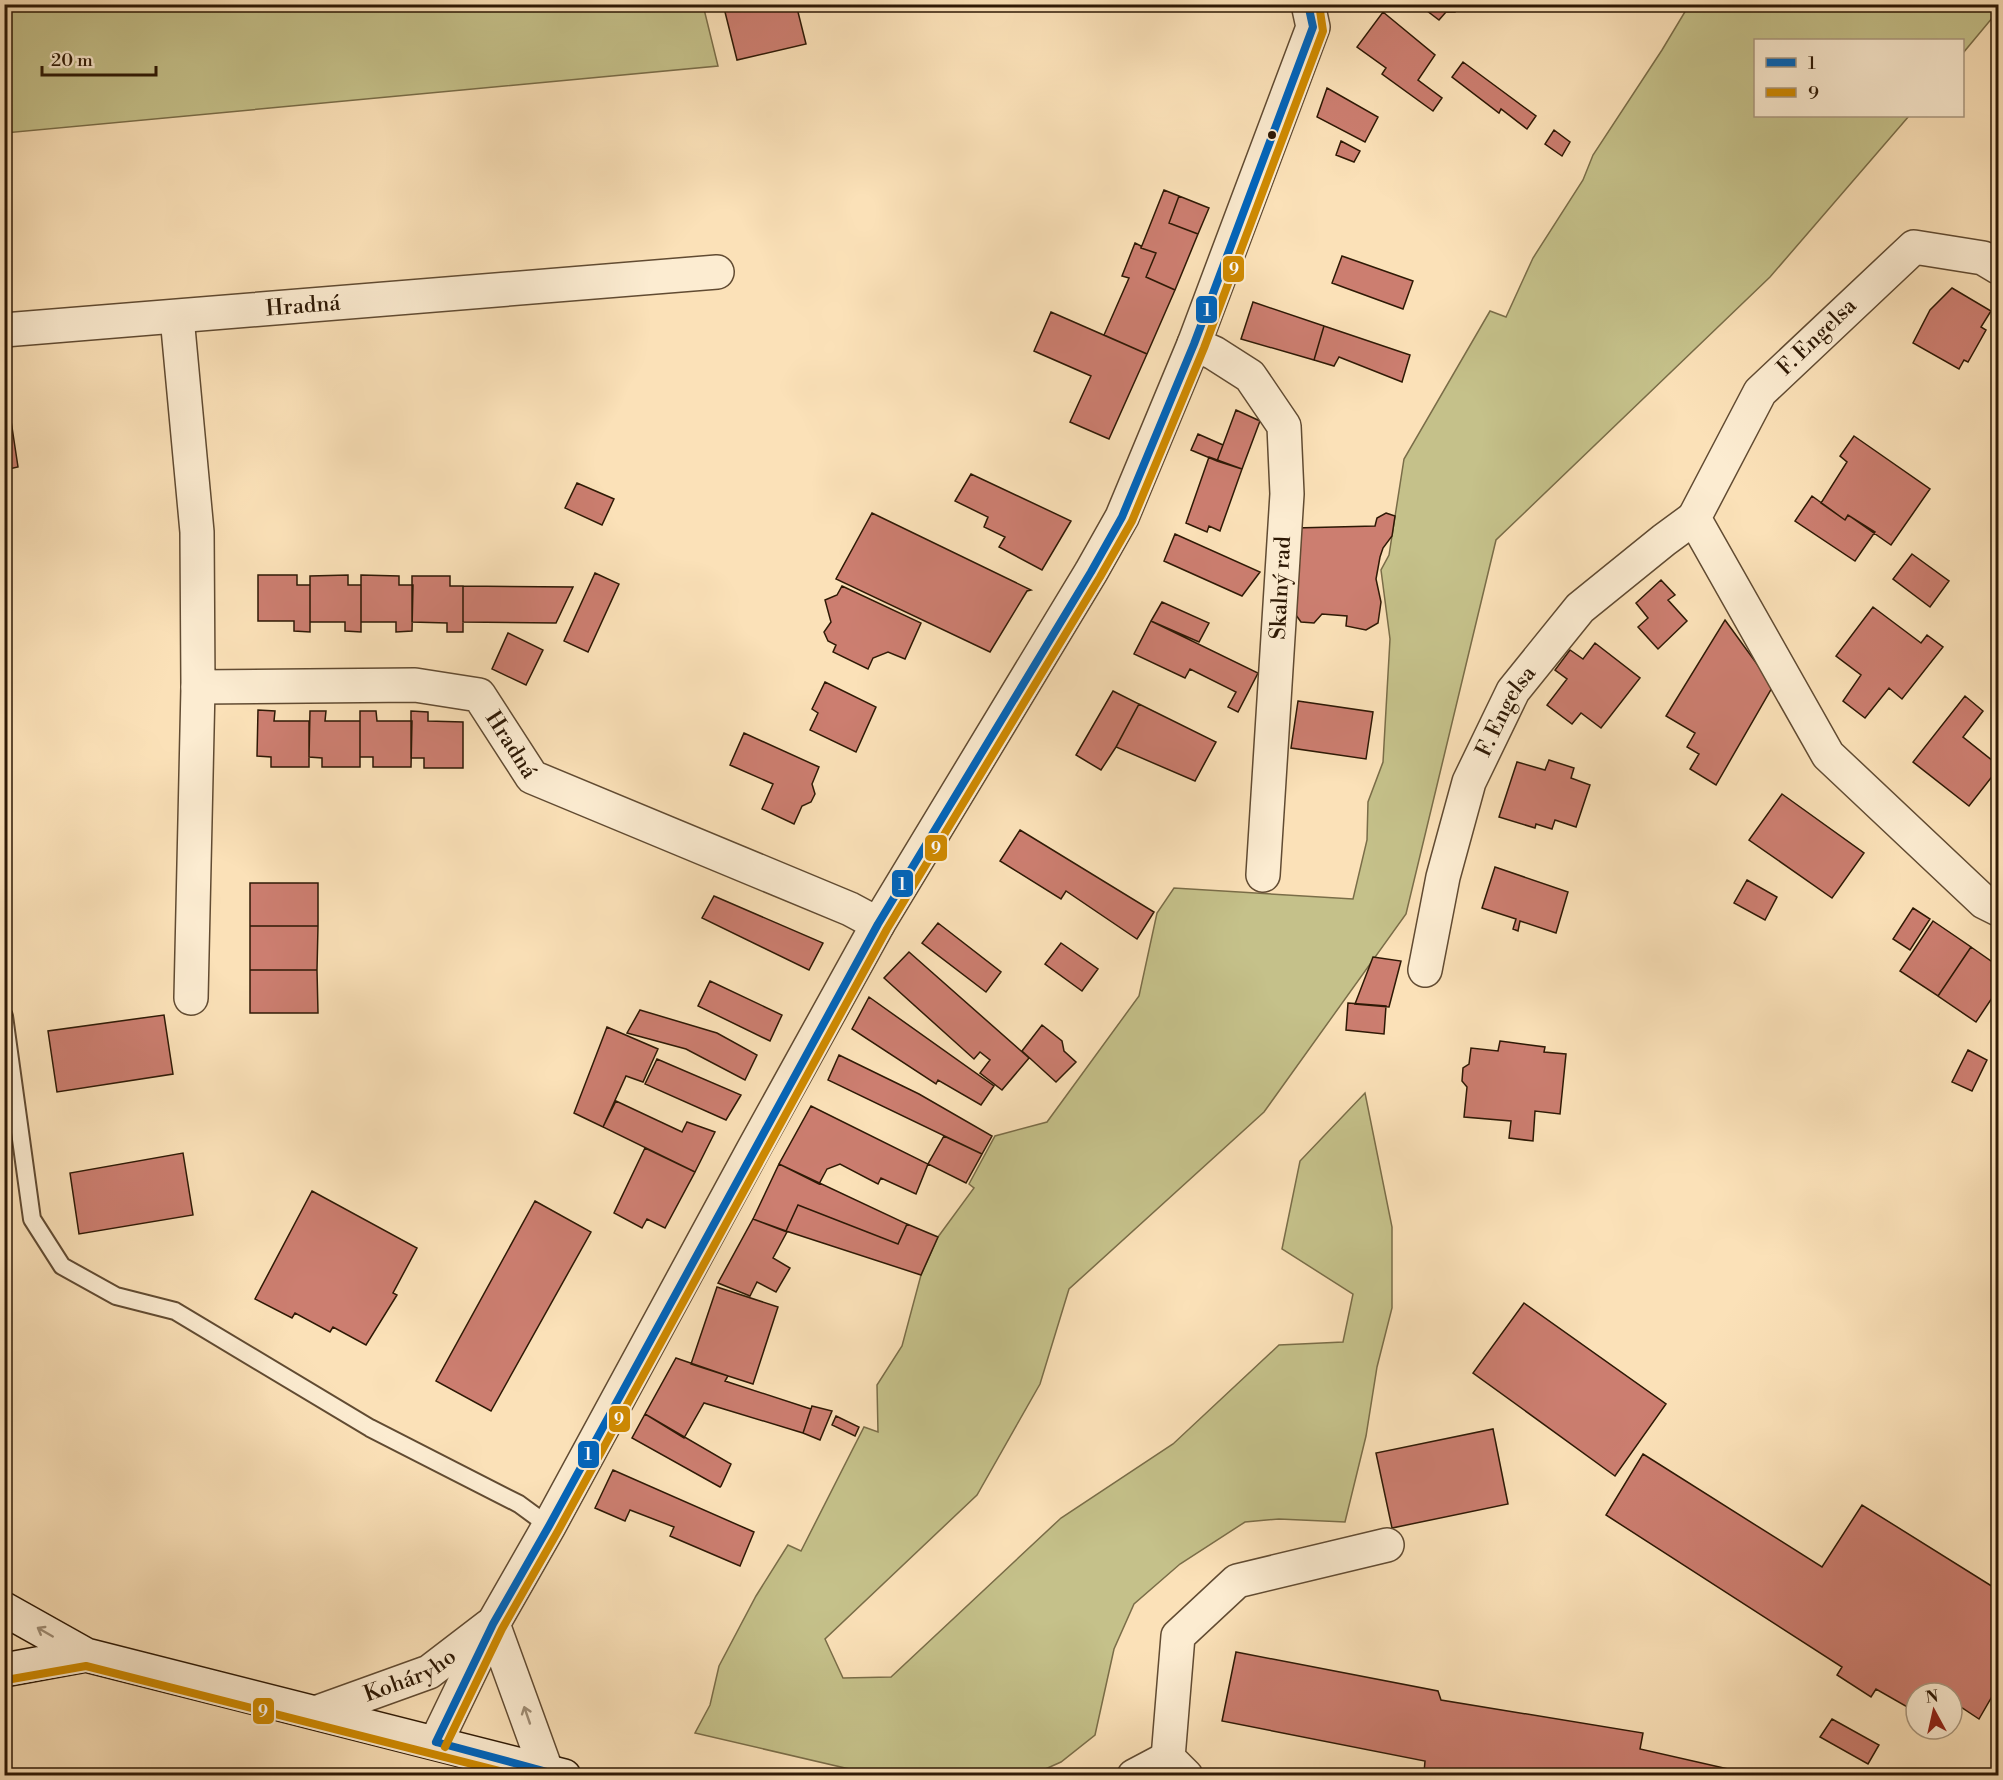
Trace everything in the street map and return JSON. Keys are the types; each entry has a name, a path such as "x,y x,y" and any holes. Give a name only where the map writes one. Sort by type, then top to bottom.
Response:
{"street":[{"name":"Koháryho","path":"436,1742 493,1623 549,1526 878,924 1122,517 1194,344 1318,12"},
{"name":"F. Engelsa","path":"1425,970 1443,877 1469,782 1513,692 1580,608 1694,518 1760,392 1873,283 1914,247 1983,258 1998,267"},
{"name":"Hradná","path":"4,330 717,272"},
{"path":"177,317 198,531 198,687 191,998"},
{"name":"Skalný rad","path":"1194,344 1214,353 1250,376 1284,426 1287,494 1263,875"},
{"path":"1694,518 1828,755 1984,902 1998,909"},
{"name":"Hradná","path":"198,687 415,685 479,695 532,777 850,909 878,924"},
{"path":"1134,1776 1177,1767 1178,1636 1237,1581 1388,1545"},
{"path":"4,1609 86,1655 555,1773"},
{"name":"Koháryho","path":"318,1713 429,1672 493,1623"},
{"path":"493,1623 555,1773"},
{"path":"8,1670 86,1655"}],"lane":[{"path":"4,1016 32,1219 62,1266 116,1296 175,1311 370,1428 519,1504 549,1526"}],"shaded area":[{"path":"5,4 703,5 718,66 5,133"},
{"path":"1689,5 1998,5 1998,11 1964,52 1964,39 1754,39 1754,117 1908,117 1770,277 1496,540 1406,914 1264,1112 1069,1289 1040,1384 977,1495 825,1639 843,1678 891,1677 1061,1518 1173,1444 1279,1345 1343,1342 1353,1294 1282,1249 1300,1161 1365,1093 1392,1227 1392,1308 1377,1367 1366,1436 1345,1522 1279,1519 1245,1522 1180,1564 1134,1604 1114,1649 1095,1735 1061,1762 1032,1775 875,1775 695,1733 710,1705 719,1666 756,1596 788,1545 801,1551 864,1427 878,1432 877,1385 902,1346 921,1275 938,1237 974,1188 969,1184 995,1136 1047,1122 1139,996 1157,913 1174,888 1353,899 1367,840 1368,802 1383,762 1390,639 1381,570 1389,555 1404,459 1490,311 1506,317 1533,258 1583,180 1593,155"}],"building":[{"path":"723,4 796,4 806,44 737,60"},
{"path":"1418,4 1463,4 1455,12 1446,12 1439,20"},
{"path":"1383,12 1435,55 1418,80 1442,98 1433,111 1382,74 1386,68 1357,47"},
{"path":"1463,62 1536,116 1527,129 1501,109 1499,113 1452,77"},
{"path":"1327,88 1378,117 1365,142 1317,117"},
{"path":"1554,130 1570,142 1562,156 1545,144"},
{"path":"1341,141 1360,151 1354,162 1336,155"},
{"path":"1164,190 1179,196 1169,223 1198,234 1175,290 1146,277 1156,253 1141,248"},
{"path":"1179,196 1209,208 1198,234 1169,223"},
{"path":"1135,243 1141,248 1156,253 1146,277 1175,290 1147,354 1104,335 1129,278 1122,276"},
{"path":"1342,256 1413,281 1403,309 1332,283"},
{"path":"1952,288 1991,311 1981,327 1986,330 1968,362 1964,360 1959,369 1913,343 1930,310"},
{"path":"1253,302 1324,326 1314,360 1241,339"},
{"path":"1051,312 1147,354 1109,439 1070,422 1091,376 1034,351"},
{"path":"1324,326 1410,355 1402,382 1339,357 1334,366 1314,360"},
{"path":"1236,410 1260,421 1242,469 1217,461"},
{"path":"10,414 18,467 4,470 4,415"},
{"path":"1198,434 1223,445 1217,461 1191,450"},
{"path":"1854,436 1930,489 1891,545 1848,515 1845,520 1821,503 1847,462 1840,456"},
{"path":"1209,457 1242,469 1220,531 1209,526 1207,532 1186,523"},
{"path":"971,474 1071,521 1042,570 999,547 1005,537 984,527 988,517 955,501"},
{"path":"577,483 614,499 602,525 565,508"},
{"path":"1812,496 1845,520 1848,515 1875,532 1855,561 1795,521"},
{"path":"872,513 1031,590 1027,591 990,652 836,579"},
{"path":"1386,513 1395,516 1392,536 1383,548 1376,579 1381,602 1378,623 1366,630 1346,626 1347,616 1322,614 1314,623 1301,622 1293,611 1295,528 1375,526 1377,518"},
{"path":"1175,534 1260,572 1242,596 1164,561"},
{"path":"1912,554 1949,581 1930,607 1893,579"},
{"path":"595,573 619,584 588,652 564,641"},
{"path":"258,575 297,575 297,585 310,585 310,632 294,631 294,621 258,621"},
{"path":"348,575 348,585 361,585 361,632 345,631 345,622 310,622 310,576"},
{"path":"361,575 399,576 399,585 413,585 412,631 396,632 396,622 361,622"},
{"path":"412,576 450,576 450,586 463,586 463,632 447,632 447,623 412,622"},
{"path":"1661,580 1675,595 1668,600 1687,621 1658,649 1638,627 1648,618 1636,603"},
{"path":"463,586 573,587 556,623 463,622"},
{"path":"842,586 921,623 905,659 888,652 873,658 868,669 833,652 836,645 828,641 824,632 831,622 825,600 837,595"},
{"path":"1162,602 1209,623 1199,642 1151,621"},
{"path":"1873,607 1921,643 1927,635 1943,647 1902,699 1889,688 1865,718 1843,701 1861,675 1836,656"},
{"path":"1725,620 1773,686 1716,785 1690,769 1699,754 1687,747 1695,733 1666,716"},
{"path":"1151,621 1258,673 1238,712 1228,707 1236,692 1190,669 1185,678 1134,654"},
{"path":"508,633 543,650 526,685 492,669"},
{"path":"1595,643 1640,678 1601,728 1581,713 1572,724 1547,705 1567,679 1555,670 1570,650 1583,659"},
{"path":"825,682 876,707 856,752 810,730 818,713 812,709"},
{"path":"1113,691 1139,704 1101,770 1076,755"},
{"path":"1965,696 1983,711 1963,737 1998,765 1998,769 1969,806 1913,762"},
{"path":"1298,701 1373,712 1366,759 1291,748"},
{"path":"1139,704 1216,742 1195,781 1116,747"},
{"path":"258,710 275,711 274,721 309,721 309,767 271,767 271,757 257,756"},
{"path":"310,711 326,711 325,721 360,721 360,767 322,767 322,758 309,757"},
{"path":"360,711 376,711 377,721 412,721 411,767 373,767 373,757 360,757"},
{"path":"411,711 428,712 428,721 463,722 463,768 424,768 424,758 411,758"},
{"path":"744,733 819,767 812,784 815,794 811,802 802,806 794,824 762,809 773,784 730,765"},
{"path":"1549,760 1574,768 1571,778 1590,785 1576,827 1555,820 1552,829 1536,824 1535,828 1499,817 1517,762 1545,770"},
{"path":"1782,794 1864,853 1832,898 1749,840"},
{"path":"1020,830 1154,912 1137,939 1066,891 1061,899 1000,861"},
{"path":"1495,867 1568,892 1556,933 1520,921 1518,931 1513,929 1516,919 1482,908"},
{"path":"1747,880 1777,897 1765,920 1734,903"},
{"path":"250,883 318,883 318,926 250,926"},
{"path":"714,896 823,943 809,970 702,918"},
{"path":"1913,908 1930,919 1910,950 1893,939"},
{"path":"1933,921 1971,947 1938,996 1900,971"},
{"path":"938,923 1001,972 986,992 922,943"},
{"path":"250,926 318,926 317,970 250,970"},
{"path":"1061,943 1098,969 1082,991 1045,964"},
{"path":"1971,947 1998,966 1998,989 1976,1022 1938,996"},
{"path":"909,952 1029,1058 1002,1090 980,1073 990,1060 980,1052 974,1059 884,978"},
{"path":"1373,957 1401,961 1389,1007 1355,1004"},
{"path":"250,970 317,970 318,1013 250,1013"},
{"path":"710,981 782,1015 770,1041 698,1006"},
{"path":"869,997 994,1086 981,1105 938,1080 936,1084 852,1029"},
{"path":"1348,1003 1386,1006 1384,1034 1346,1030"},
{"path":"640,1010 717,1033 757,1055 745,1080 686,1049 627,1033"},
{"path":"164,1015 173,1074 57,1092 48,1031"},
{"path":"1042,1025 1062,1041 1064,1051 1076,1062 1056,1082 1022,1051"},
{"path":"607,1027 658,1049 643,1082 626,1076 603,1127 574,1113"},
{"path":"1500,1041 1545,1047 1544,1052 1566,1054 1560,1114 1535,1111 1533,1141 1509,1138 1511,1121 1464,1117 1467,1087 1462,1081 1463,1068 1469,1064 1471,1048 1498,1051"},
{"path":"1968,1050 1987,1060 1972,1091 1952,1082"},
{"path":"839,1055 919,1094 992,1136 982,1154 828,1080"},
{"path":"657,1059 741,1095 726,1120 645,1084"},
{"path":"616,1101 682,1132 687,1122 715,1132 695,1172 603,1127"},
{"path":"811,1106 928,1164 916,1194 881,1178 878,1184 840,1164 827,1169 819,1184 779,1164"},
{"path":"944,1136 982,1154 966,1183 928,1164"},
{"path":"645,1148 695,1172 665,1228 647,1219 642,1228 614,1213"},
{"path":"183,1153 193,1215 79,1234 70,1173"},
{"path":"779,1164 907,1224 898,1244 798,1205 786,1231 753,1219"},
{"path":"312,1191 417,1248 393,1293 397,1295 366,1345 333,1327 330,1332 295,1313 292,1318 255,1299"},
{"path":"535,1201 591,1232 491,1411 436,1381"},
{"path":"798,1205 898,1244 907,1224 938,1237 921,1275 786,1231"},
{"path":"753,1219 787,1232 773,1258 790,1268 776,1292 757,1282 750,1296 718,1283"},
{"path":"717,1287 778,1307 753,1384 691,1364"},
{"path":"1524,1303 1666,1404 1615,1476 1473,1373"},
{"path":"676,1358 728,1376 725,1381 811,1409 803,1433 704,1403 684,1438 645,1414"},
{"path":"812,1406 832,1411 820,1440 803,1433"},
{"path":"645,1414 731,1464 721,1486 632,1438"},
{"path":"836,1416 859,1427 855,1436 832,1425"},
{"path":"1493,1429 1508,1504 1392,1528 1376,1453"},
{"path":"1643,1454 1822,1567 1862,1505 1998,1590 1998,1686 1979,1719 1964,1709 1964,1681 1904,1681 1904,1705 1876,1689 1871,1697 1837,1675 1842,1667 1606,1515"},
{"path":"613,1470 754,1532 740,1566 670,1536 674,1527 630,1510 625,1521 595,1508"},
{"path":"1236,1652 1438,1691 1441,1700 1643,1733 1640,1749 1759,1776 1436,1776 1424,1773 1425,1761 1222,1721"},
{"path":"1832,1719 1879,1745 1868,1764 1820,1737"}],"transit line":[{"name":"1","path":"436,1742 493,1624 549,1526 878,924 1122,517 1194,344 1313,27 1308,4"},
{"name":"9","path":"445,1747 502,1629 558,1531 887,929 1132,521 1204,348 1323,31 1319,4"},
{"name":"9","path":"6,1680 86,1666 519,1776"},
{"name":"1","path":"436,1742 562,1776"}]}
